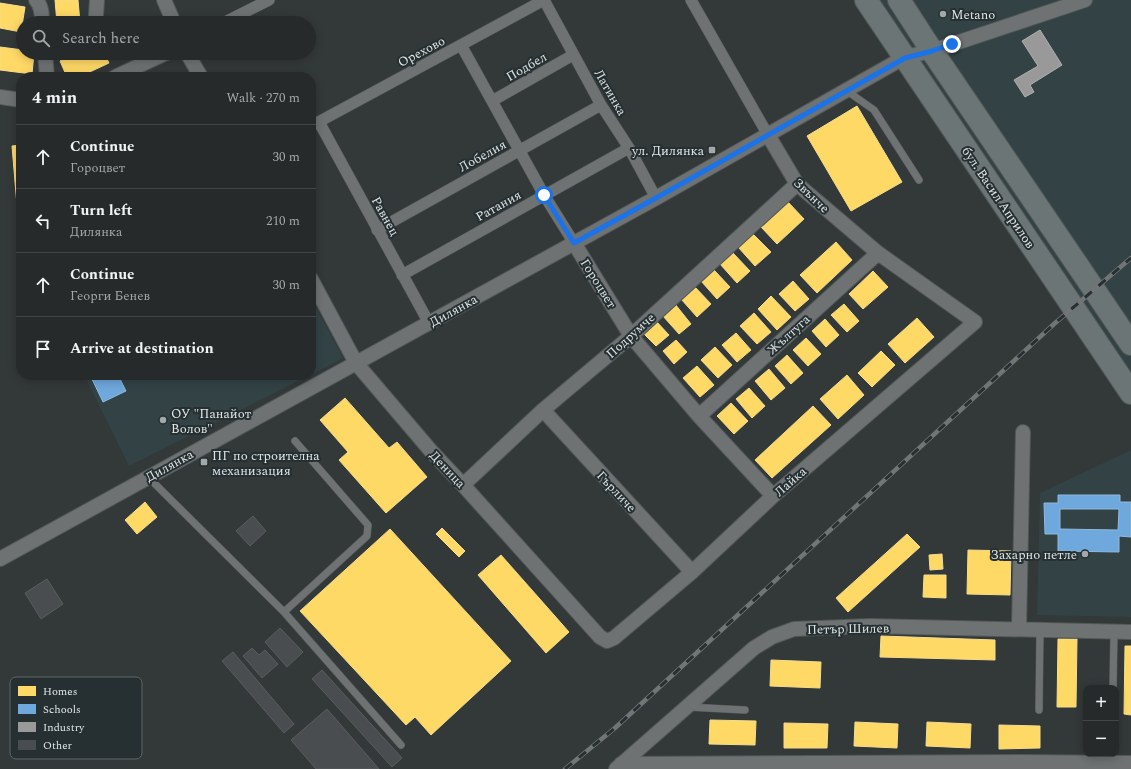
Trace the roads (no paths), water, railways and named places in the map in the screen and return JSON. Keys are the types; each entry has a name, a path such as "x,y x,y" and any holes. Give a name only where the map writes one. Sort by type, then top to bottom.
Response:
{"main road":[{"name":"бул. Васил Априлов","path":"866,0 1131,393"},
{"name":"бул. Васил Априлов","path":"899,0 1131,344"}],"street":[{"path":"36,0 38,1 41,9 42,16"},
{"path":"96,15 97,0"},
{"path":"164,0 171,16"},
{"path":"237,16 269,0"},
{"name":"Орехово","path":"316,123 544,0"},
{"name":"Латинка","path":"544,0 601,105 628,148 656,198"},
{"name":"Звънче","path":"691,0 797,184 878,253 975,322"},
{"name":"Дилянка","path":"0,559 656,198 905,58 932,51 1085,0"},
{"name":"Гороцвет","path":"461,45 544,195 631,336 699,416 773,496"},
{"name":"Подбел","path":"492,101 573,54"},
{"path":"46,60 47,72"},
{"path":"126,72 151,60"},
{"path":"191,60 198,72"},
{"path":"0,96 16,99"},
{"name":"Лобелия","path":"377,230 601,105"},
{"name":"Равнец","path":"316,126 429,323"},
{"name":"Ратания","path":"402,275 628,148"},
{"name":"Подрумче","path":"463,485 543,410 631,336 797,184"},
{"name":"Жълтуга","path":"699,416 878,253"},
{"name":"Деница","path":"316,287 356,363 431,451 600,638 607,641"},
{"name":"Лайка","path":"607,641 614,638 692,572 773,496 975,322"},
{"name":"Гърличе","path":"543,410 692,572"},
{"path":"1019,629 1023,432"},
{"name":"Петър Шилев","path":"618,767 754,648 772,637 794,629 870,626 1131,632"},
{"path":"618,767 1092,766 1131,763"}],"lane":[{"path":"847,91 874,110 919,180"},
{"path":"284,612 367,536 368,525 295,441"},
{"path":"148,477 284,612 401,745"},
{"path":"1038,710 1040,630"},
{"path":"1113,685 1114,632"},
{"path":"686,707 744,710"}],"railway":[{"path":"565,769 615,728 1054,324 1131,258"}],"place":[{"name":"Metano","path":"943,14"},
{"name":"ул. Дилянка","path":"712,150"},
{"name":"ОУ \"Панайот Волов\"","path":"163,420"},
{"name":"ПГ по строителна механизация","path":"204,462"},
{"name":"Захарно петле","path":"1085,554"}]}
